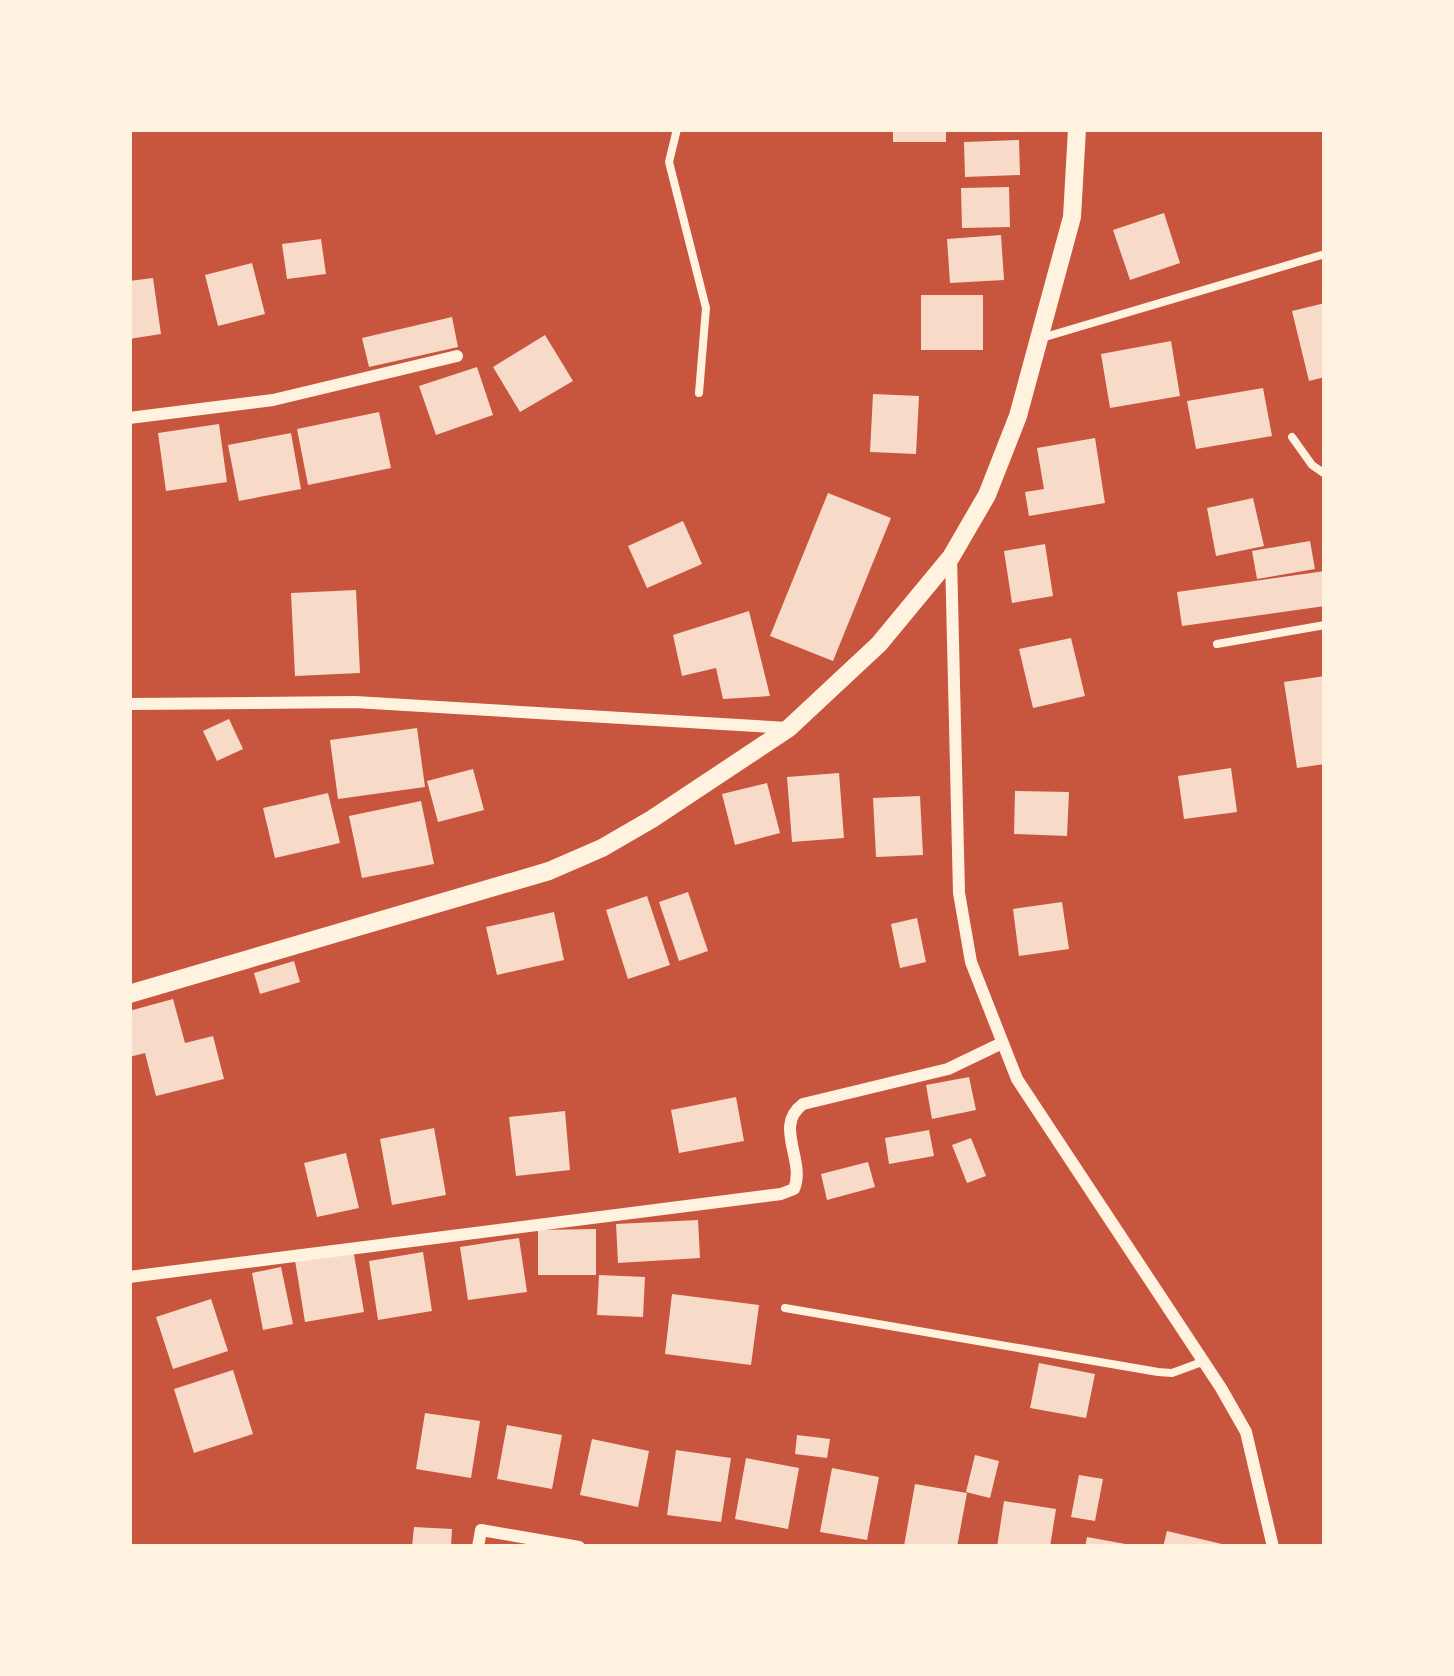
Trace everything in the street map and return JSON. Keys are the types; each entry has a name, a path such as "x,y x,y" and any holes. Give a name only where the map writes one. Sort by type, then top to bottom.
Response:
{"street":[{"path":"129,994 549,871 652,819 789,728 879,644 951,557 987,495 1018,416 1072,217 1077,129"},
{"path":"129,418 273,400 457,356"},
{"path":"951,557 958,893 971,962 1017,1079 1246,1432 1274,1547"},
{"path":"129,704 355,702 789,728"},
{"path":"129,1277 781,1194 794,1190 799,1176 788,1126 792,1112 803,1104 948,1069 1000,1044"},
{"path":"478,1547 481,1530 579,1547"}],"lane":[{"path":"677,129 669,162 706,308 699,393"},
{"path":"1039,339 1325,254"},
{"path":"1292,437 1312,465 1325,473"},
{"path":"1216,644 1325,626"},
{"path":"785,1308 1158,1372 1204,1361"}],"building":[{"path":"893,129 946,129 946,142 893,142"},
{"path":"1019,140 1020,175 965,177 964,142"},
{"path":"1009,187 1010,227 962,228 961,188"},
{"path":"1164,213 1180,263 1130,280 1113,230"},
{"path":"1001,235 1004,280 950,283 947,239"},
{"path":"321,239 326,274 287,279 282,244"},
{"path":"252,263 265,314 218,326 205,275"},
{"path":"153,278 161,334 129,339 129,281"},
{"path":"921,295 983,295 983,350 921,350"},
{"path":"1325,303 1325,377 1309,381 1292,311"},
{"path":"452,317 458,347 369,367 362,338"},
{"path":"545,335 573,381 520,412 493,367"},
{"path":"1171,341 1180,396 1110,408 1101,354"},
{"path":"477,367 493,415 436,435 419,386"},
{"path":"1263,388 1272,436 1196,449 1187,401"},
{"path":"873,394 919,396 916,454 870,452"},
{"path":"379,412 391,468 308,485 297,429"},
{"path":"219,424 227,482 166,491 158,433"},
{"path":"291,433 301,489 239,501 228,445"},
{"path":"1095,438 1105,503 1029,516 1025,492 1044,489 1037,448"},
{"path":"828,493 891,518 833,661 770,636"},
{"path":"1253,498 1264,546 1216,556 1207,508"},
{"path":"683,521 702,564 647,588 628,546"},
{"path":"1310,541 1315,569 1257,579 1252,551"},
{"path":"1045,544 1053,596 1012,603 1004,551"},
{"path":"1325,571 1325,606 1182,626 1177,592"},
{"path":"356,590 360,673 295,676 291,593"},
{"path":"749,611 770,696 723,699 716,668 682,676 673,635"},
{"path":"1071,638 1085,696 1033,708 1019,649"},
{"path":"1325,676 1325,764 1297,768 1284,682"},
{"path":"229,719 243,749 217,761 203,731"},
{"path":"417,728 425,787 338,799 330,740"},
{"path":"1231,768 1237,812 1184,819 1178,776"},
{"path":"473,769 484,810 438,822 427,781"},
{"path":"839,773 844,838 792,842 787,777"},
{"path":"767,783 780,833 735,845 722,794"},
{"path":"1015,791 1069,792 1067,836 1014,834"},
{"path":"328,793 340,843 275,858 263,808"},
{"path":"920,796 923,855 876,857 873,798"},
{"path":"421,801 434,864 362,878 349,816"},
{"path":"688,892 708,951 679,961 659,902"},
{"path":"647,896 670,965 628,979 606,910"},
{"path":"1062,902 1069,949 1019,956 1013,909"},
{"path":"554,912 564,960 497,975 486,927"},
{"path":"917,918 926,962 900,968 891,924"},
{"path":"294,961 300,982 260,994 254,973"},
{"path":"173,999 185,1043 213,1036 224,1079 156,1096 145,1053 129,1057 129,1011"},
{"path":"969,1077 976,1110 932,1119 926,1085"},
{"path":"736,1097 744,1141 679,1153 671,1110"},
{"path":"565,1111 570,1170 516,1176 509,1117"},
{"path":"434,1128 446,1195 392,1205 380,1139"},
{"path":"929,1130 934,1156 889,1164 885,1138"},
{"path":"971,1138 986,1176 967,1183 952,1145"},
{"path":"346,1153 359,1208 317,1217 304,1163"},
{"path":"868,1162 875,1187 827,1200 821,1174"},
{"path":"698,1220 700,1258 618,1263 616,1224"},
{"path":"596,1229 596,1275 538,1275 538,1230"},
{"path":"519,1238 527,1292 468,1300 460,1247"},
{"path":"353,1249 364,1312 305,1322 295,1260"},
{"path":"423,1252 432,1311 378,1320 369,1261"},
{"path":"281,1267 293,1324 263,1330 252,1273"},
{"path":"599,1275 645,1277 643,1317 597,1315"},
{"path":"672,1294 759,1305 751,1365 665,1354"},
{"path":"211,1299 228,1351 173,1369 156,1317"},
{"path":"1039,1363 1095,1374 1086,1418 1030,1408"},
{"path":"233,1370 253,1434 194,1453 174,1389"},
{"path":"425,1413 480,1421 471,1478 416,1469"},
{"path":"507,1425 562,1435 552,1489 497,1479"},
{"path":"797,1435 830,1439 827,1458 795,1454"},
{"path":"592,1439 649,1451 638,1507 580,1495"},
{"path":"676,1450 731,1458 721,1522 667,1515"},
{"path":"975,1455 999,1461 990,1498 966,1492"},
{"path":"746,1458 799,1468 788,1529 735,1519"},
{"path":"832,1468 879,1477 867,1540 820,1532"},
{"path":"1079,1475 1103,1479 1095,1521 1071,1517"},
{"path":"915,1484 967,1493 957,1547 904,1546"},
{"path":"1004,1501 1056,1509 1050,1547 997,1547"},
{"path":"414,1527 452,1529 451,1547 412,1547"},
{"path":"1167,1531 1226,1545 1226,1547 1163,1547"},
{"path":"1087,1537 1131,1545 1131,1547 1085,1547"}]}
